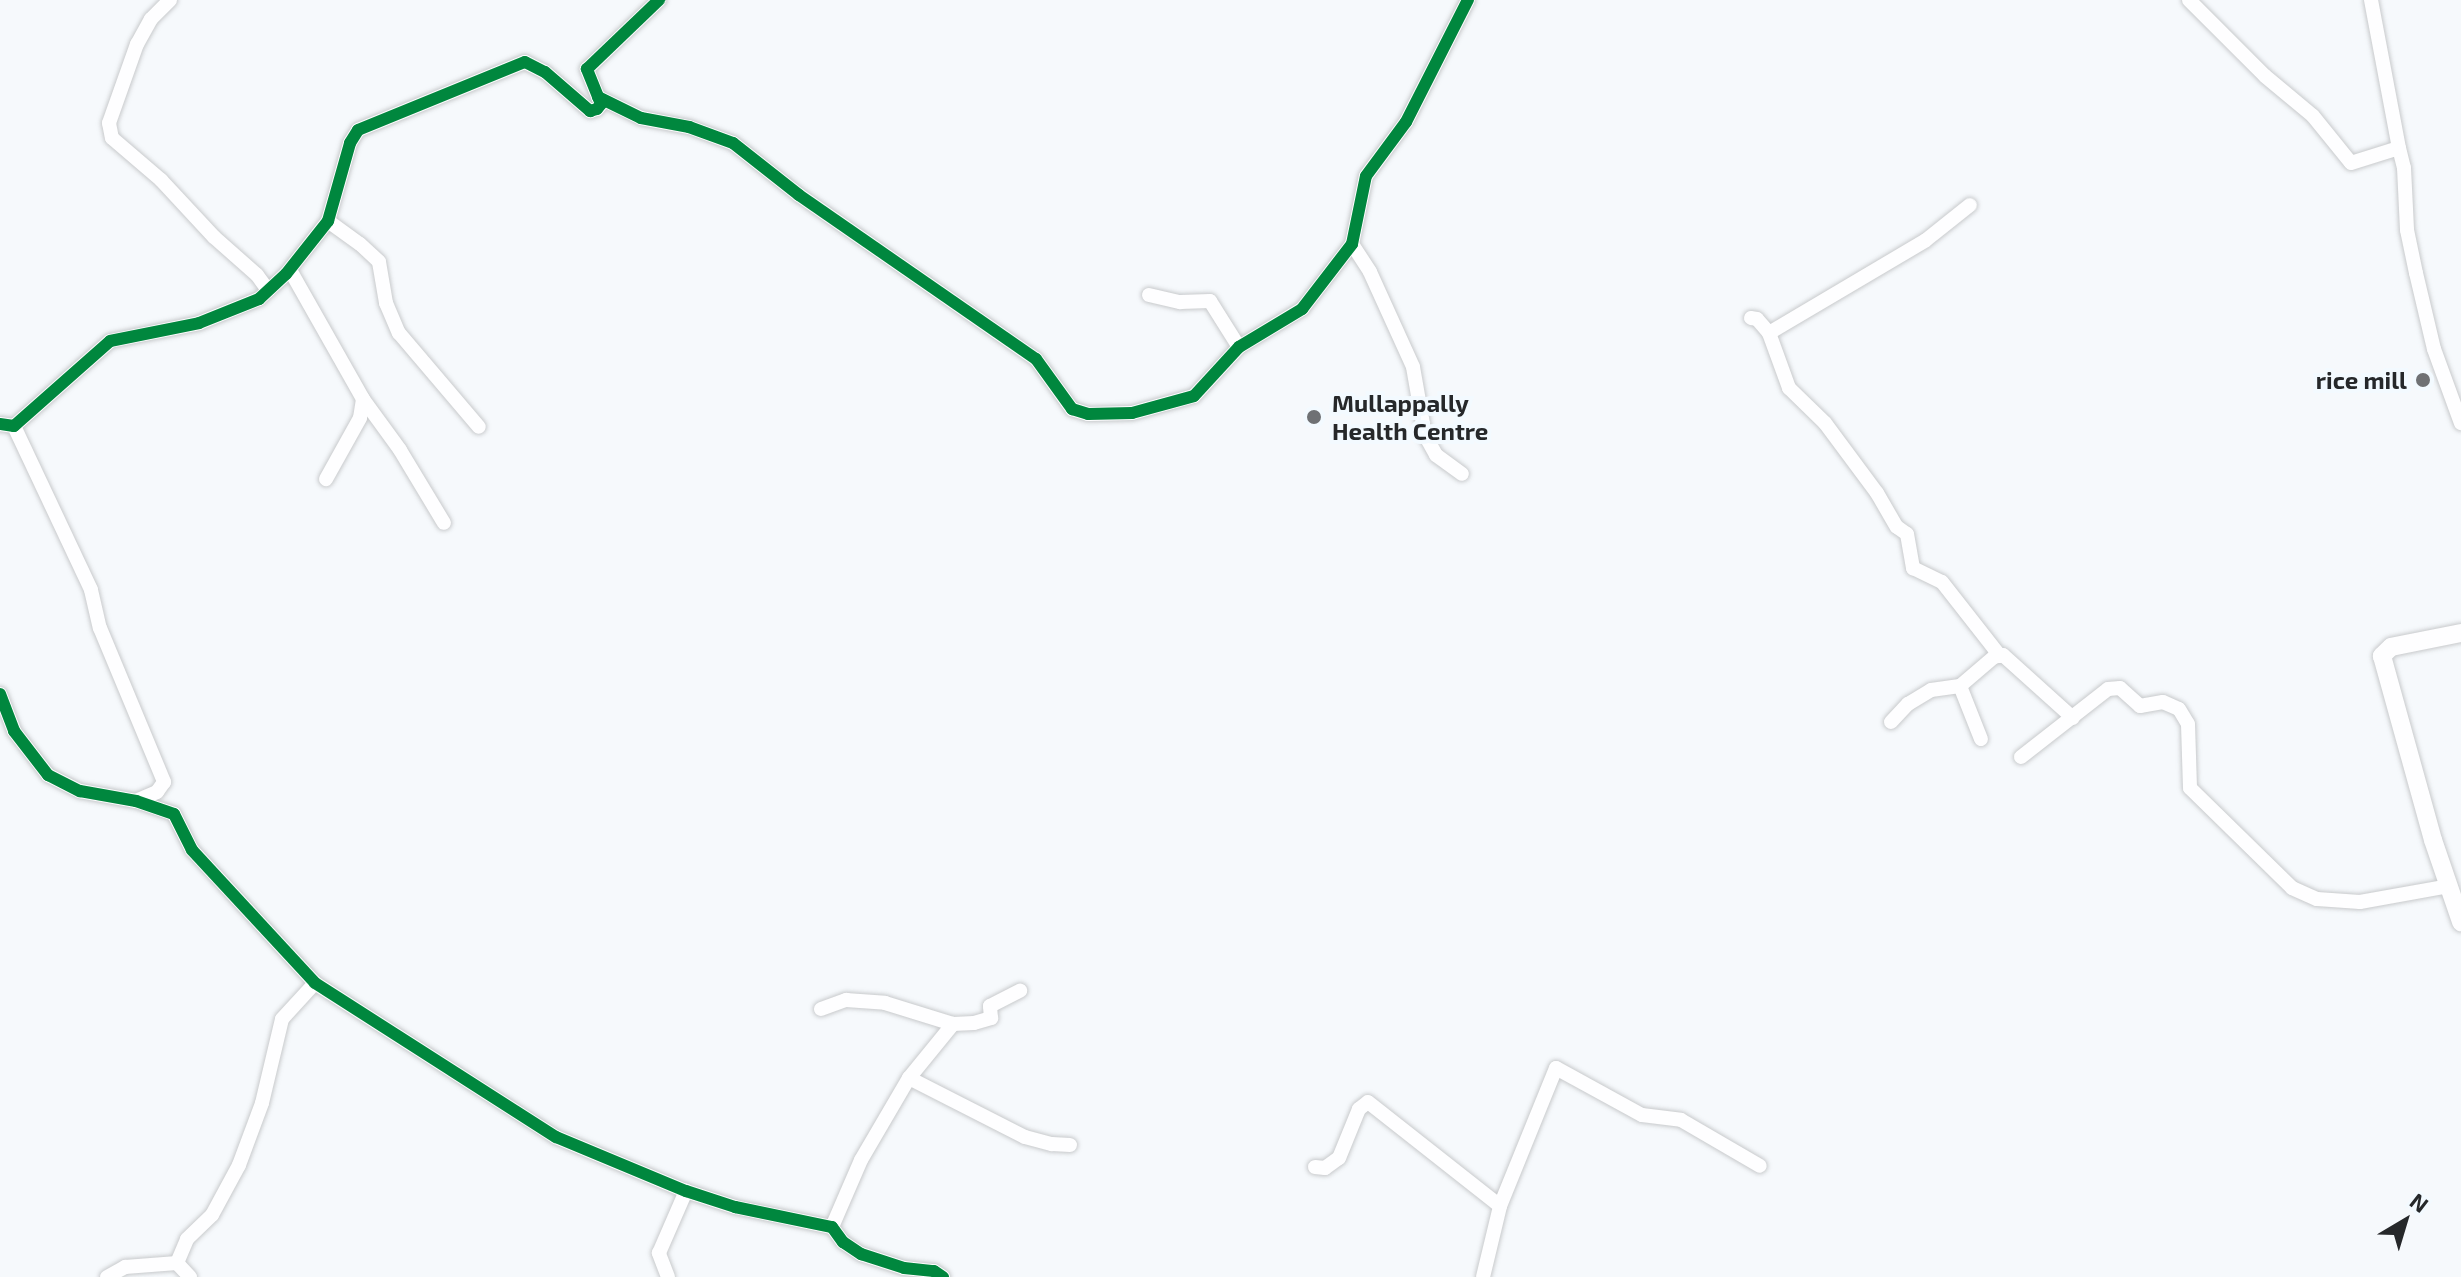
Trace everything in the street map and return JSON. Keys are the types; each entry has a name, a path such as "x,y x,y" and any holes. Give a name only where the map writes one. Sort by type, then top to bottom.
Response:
{"main road":[{"path":"2461,633 2391,647 2382,656 2461,922"}],"street":[{"path":"170,0 151,19 137,44 109,123 112,138 161,180 214,237 257,275 268,290"},
{"path":"136,801 157,792 164,782 100,628 91,590 7,425 110,341 228,314 268,290 290,270 328,221 350,143 358,130 525,62 545,72 590,111 601,104 587,69 659,0"},
{"path":"598,97 641,118 689,127 733,143 799,195 1036,359 1072,409 1088,414 1132,413 1194,396 1239,347 1302,309 1352,244 1366,176 1406,122 1468,0"},
{"path":"2189,0 2265,76 2313,116 2351,163 2399,148"},
{"path":"2371,0 2399,148 2407,230 2416,273 2434,349 2461,423"},
{"path":"1769,333 1926,240 1970,205"},
{"path":"328,221 379,262 386,303 399,333 479,427"},
{"path":"1352,244 1370,272 1413,367 1425,435 1436,455 1462,474"},
{"path":"290,270 363,399 400,450 444,523"},
{"path":"1149,295 1180,302 1210,301 1239,347"},
{"path":"1751,318 1757,319 1769,333 1789,388 1825,423 1877,493 1897,527 1907,534 1913,568 1942,582 2000,656 2073,718"},
{"path":"326,479 360,418 363,399"},
{"path":"1891,722 1908,704 1931,690 1960,686 2000,656"},
{"path":"1960,686 1981,739"},
{"path":"2021,757 2113,687 2140,706 2163,702 2179,709 2188,724 2190,788 2267,867 2292,888 2317,899 2360,902 2449,886"},
{"path":"0,694 14,731 48,775 80,791 136,801 174,814 192,850 315,983 556,1137 686,1191 735,1207 832,1227 843,1242 861,1254 904,1268 934,1271 943,1277"},
{"path":"177,1263 187,1239 212,1215 239,1165 262,1103 282,1019 315,983"},
{"path":"821,1009 846,1000 885,1003 953,1024 991,1018 990,1006 1020,991"},
{"path":"832,1227 861,1160 909,1078 953,1024"},
{"path":"1483,1277 1500,1206 1556,1068 1642,1115 1681,1120 1760,1166"},
{"path":"909,1078 1025,1137 1070,1145"},
{"path":"1315,1167 1325,1168 1339,1158 1359,1109 1368,1102 1500,1206"},
{"path":"668,1277 659,1253 686,1191"},
{"path":"107,1277 125,1267 177,1263"},
{"path":"177,1263 190,1277"}],"cycle path":[{"path":"0,424 14,426 110,341 199,323 259,299 286,274 328,221 350,143 358,130 525,62 545,72 590,111 597,109 601,104 587,69 659,0"},
{"path":"598,97 641,118 689,127 733,143 799,195 1036,359 1072,409 1088,414 1132,413 1194,396 1239,347 1302,309 1352,244 1366,176 1406,122 1468,0"},
{"path":"0,694 14,731 48,775 80,791 136,801 174,814 192,850 315,983 556,1137 686,1191 735,1207 832,1227 843,1242 861,1254 904,1268 934,1271 943,1277"}],"place":[{"name":"rice mill","path":"2423,380"},
{"name":"Mullappally Health Centre","path":"1314,417"}]}
